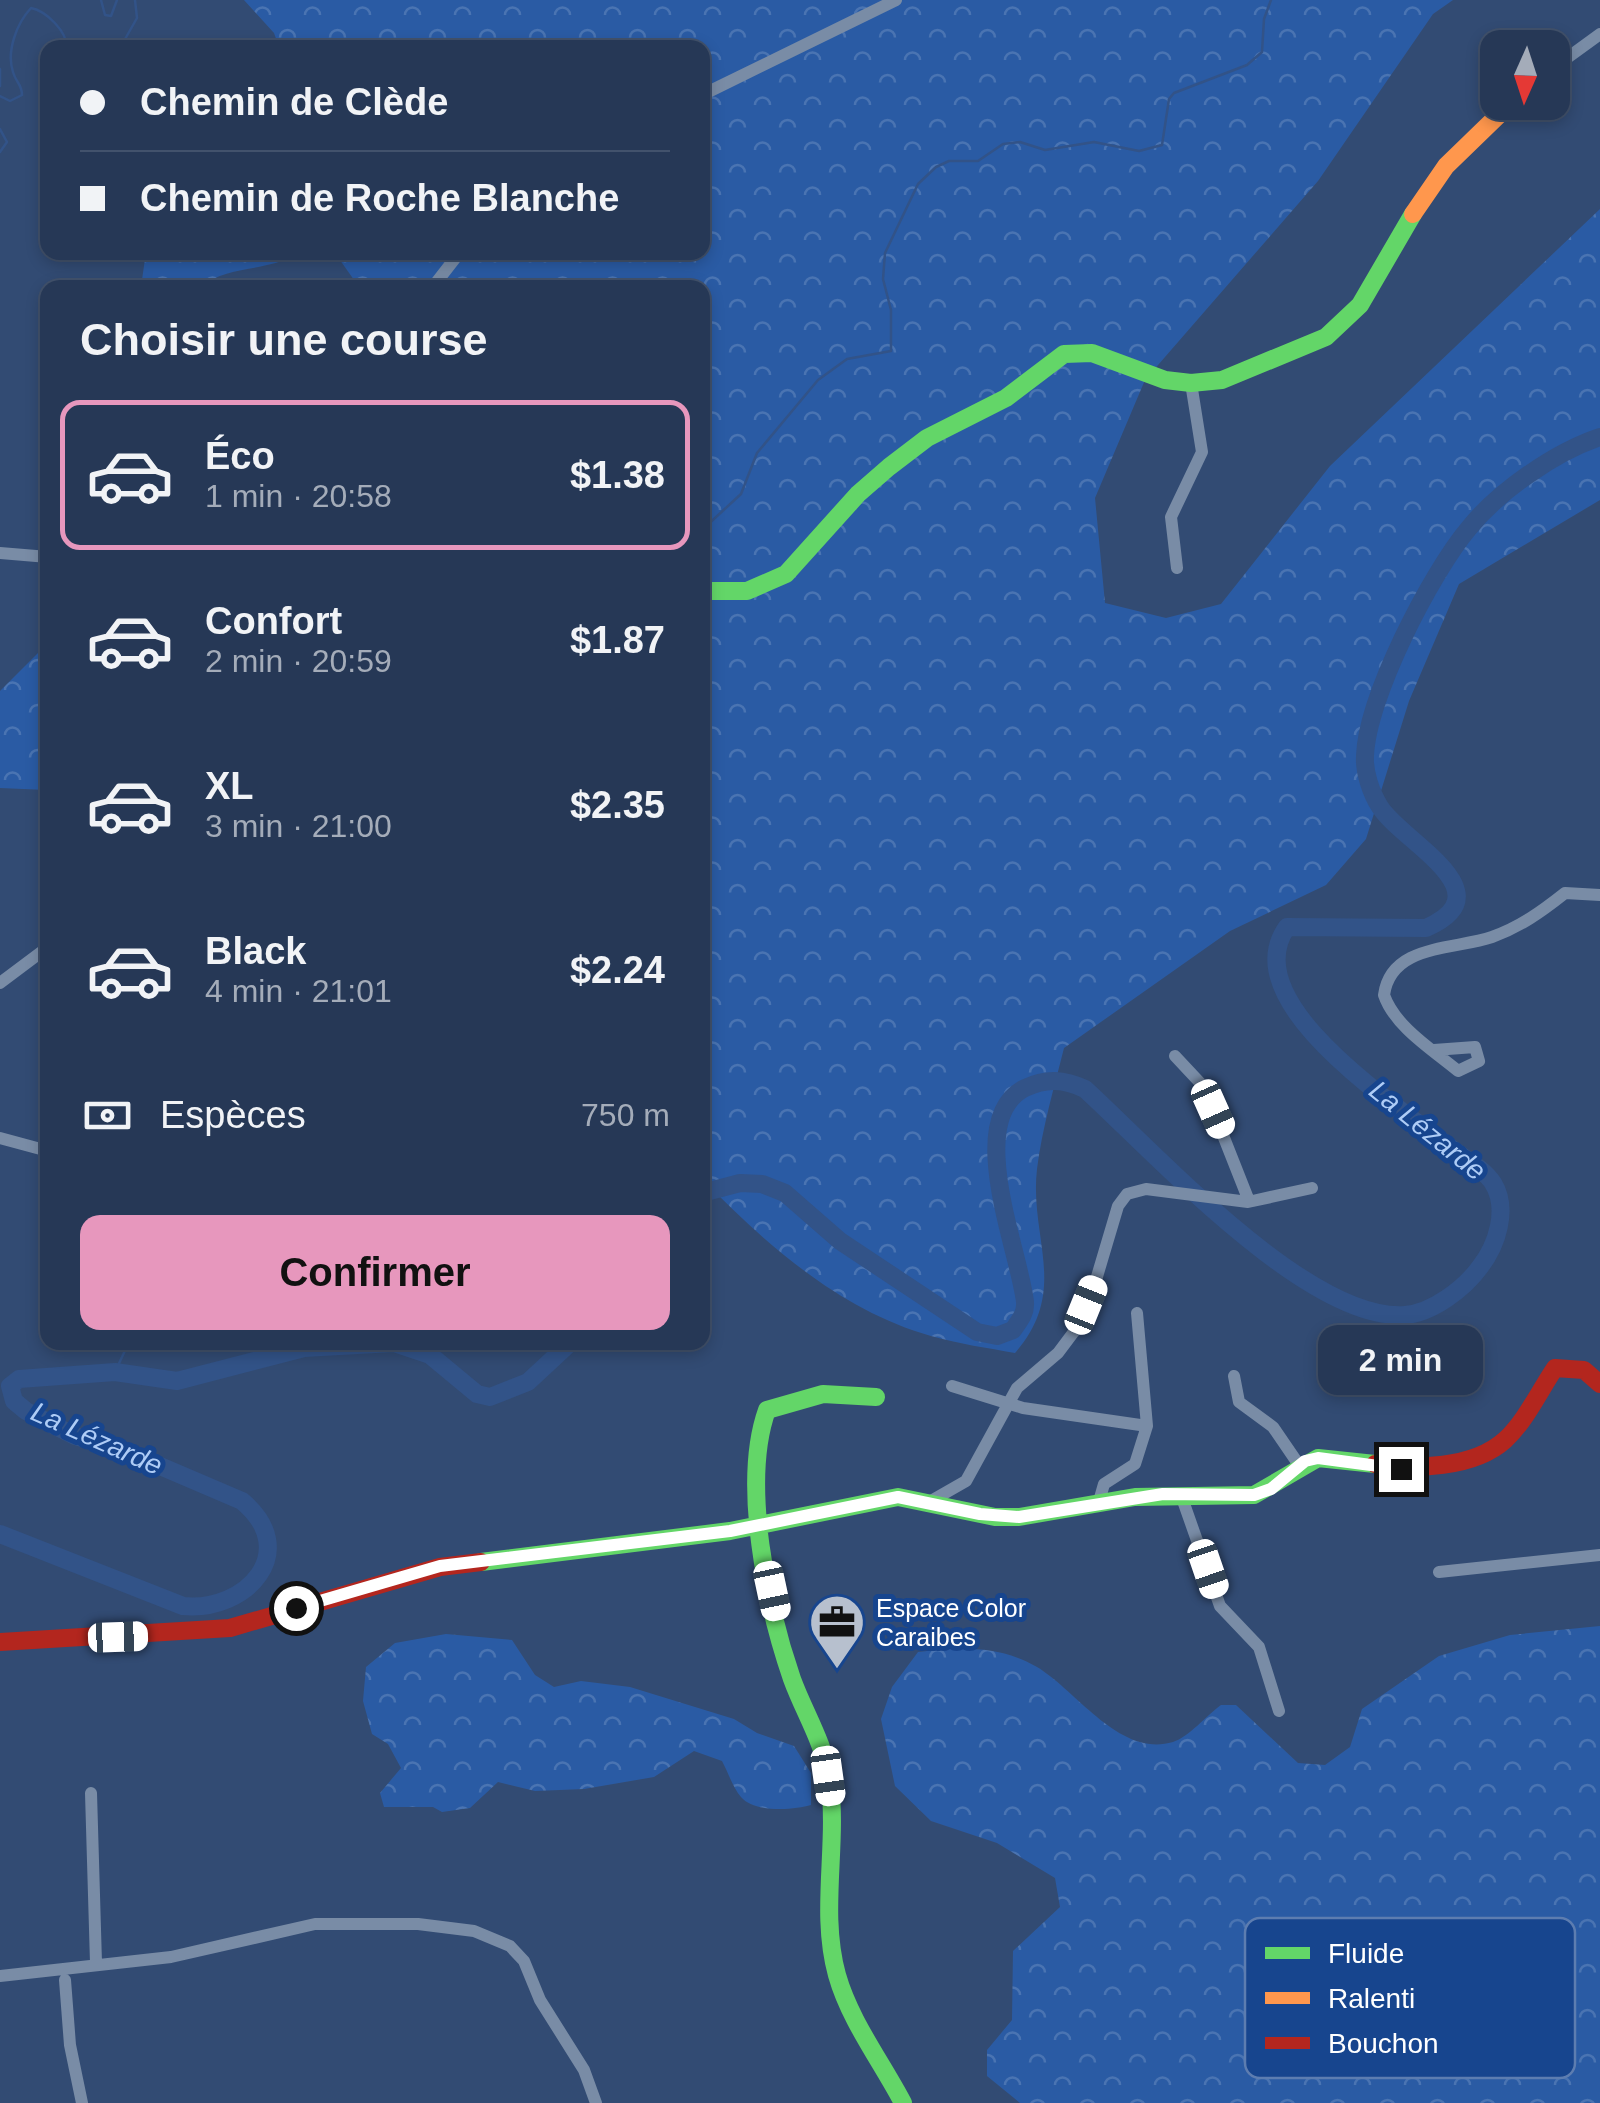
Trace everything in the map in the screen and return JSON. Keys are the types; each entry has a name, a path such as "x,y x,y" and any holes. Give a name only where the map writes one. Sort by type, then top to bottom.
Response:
{"street":[{"path":"710,91 896,0"},
{"path":"1570,56 1600,34"},
{"path":"710,591 746,592 786,574 858,494 888,468 927,438 1006,398 1053,359 1092,353 1165,380 1191,383 1222,380 1326,336 1347,322 1422,198 1446,166 1493,120"},
{"path":"438,280 454,260"},
{"path":"1176,568 1171,517 1202,452 1191,383"},
{"path":"0,553 40,557"},
{"path":"1434,1050 1387,1003 1386,984 1398,966 1422,953 1489,938 1530,920 1564,893 1600,895"},
{"path":"0,983 40,953"},
{"path":"1175,1056 1204,1087 1249,1202"},
{"path":"0,1138 40,1149"},
{"path":"931,1500 966,1481 1022,1382 1058,1352 1073,1333 1096,1280 1121,1199 1134,1190 1146,1189 1249,1202 1312,1188"},
{"path":"1098,1505 1104,1484 1134,1464 1147,1426 1137,1313"},
{"path":"0,1642 230,1628 440,1566 758,1526 898,1497 931,1500 995,1517 1181,1495 1254,1495 1271,1489 1299,1465 1318,1458 1416,1469 1484,1454 1506,1439 1555,1368 1584,1370 1600,1384"},
{"path":"1234,1376 1239,1402 1280,1434 1299,1465"},
{"path":"952,1386 1008,1405 1147,1426"},
{"path":"876,1397 823,1394 768,1410 761,1424 758,1526 786,1656 825,1758 832,1818 826,1906 837,1976 903,2103"},
{"path":"1181,1495 1220,1606 1259,1647 1279,1710"},
{"path":"1440,1572 1600,1555"},
{"path":"91,1793 96,1962"},
{"path":"0,1976 96,1962 171,1958 315,1924 418,1924 485,1933 510,1946 524,1961 540,2000 584,2070 596,2103"},
{"path":"65,1980 70,2045 82,2103"}],"green space":[{"path":"244,0 1453,0 1433,14 1318,181 1145,380 1095,498 1105,603 1166,618 1221,604 1330,466 1600,209 1600,500 1459,584 1409,701 1366,839 1326,885 1230,931 1064,1048 1037,1169 1044,1263 1041,1307 1015,1353 931,1336 866,1310 780,1252 710,1187 710,280 354,280 340,260 710,260 710,40 276,40"},
{"path":"145,260 283,260 211,280 142,280"},
{"path":"40,651 40,790 0,788 0,691"},
{"path":"1600,1626 1600,2103 1020,2103 987,2076 987,2050 1012,2020 1013,1951 1060,1907 1055,1878 997,1843 931,1821 895,1786 881,1719 892,1687 918,1652 979,1649 1023,1660 1052,1678 1117,1732 1154,1744 1179,1739 1221,1705 1236,1705 1298,1763 1325,1765 1350,1747 1362,1709 1439,1656 1510,1635"},
{"path":"446,1634 512,1640 535,1675 554,1687 581,1681 630,1687 734,1719 757,1733 794,1746 811,1773 811,1805 774,1809 755,1806 741,1797 722,1761 694,1751 654,1777 584,1789 535,1791 498,1782 470,1808 442,1812 433,1807 384,1807 380,1793 401,1768 388,1744 372,1734 363,1701 366,1667 395,1643"}],"waterway":[{"path":"101,0 105,15 111,16 117,0"},
{"path":"125,40 137,18 135,0"},
{"path":"710,523 741,494 757,453 818,380 847,359 891,351 891,310 883,279 885,253 918,184 936,167 949,161 978,161 1003,144 1020,142 1045,150 1094,142 1139,151 1162,145 1169,99 1174,93 1247,65 1262,52 1264,19 1271,0"},
{"path":"0,96 10,101 22,95 11,55 17,29 31,8 55,23 65,40"},
{"path":"0,69 0,86"},
{"path":"0,129 7,142 0,152"},
{"name":"La Lézarde","path":"710,1191 740,1183 762,1184 785,1193 840,1241 977,1332 997,1336 1013,1330 1025,1306 1000,1188 998,1128 1007,1104 1025,1088 1048,1081 1062,1082 1085,1089 1235,1229 1324,1292 1367,1310 1405,1315 1436,1305 1465,1284 1496,1238 1500,1204 1493,1183 1330,1051 1302,1020 1283,988 1276,957 1287,927 1426,928 1448,914 1456,899 1453,883 1442,867 1380,807 1369,782 1365,756 1377,702 1420,604 1469,528 1529,474 1600,437"},
{"path":"115,1372 125,1350"},
{"name":"La Lézarde","path":"0,1534 183,1606 206,1605 246,1589 267,1558 267,1539 259,1520 242,1501 125,1451 75,1436 26,1411 14,1401 10,1386 19,1379 115,1372 177,1381 296,1350"},
{"name":"La Lézarde","path":"415,1350 430,1355 477,1394 490,1397 528,1382 562,1350"}],"traffic: fast":[{"path":"710,591 747,591 786,574 858,494 889,467 927,438 1006,398 1064,354 1092,353 1165,380 1191,383 1222,380 1326,337 1360,305 1413,214"},
{"path":"876,1397 823,1394 767,1410 756,1472 757,1508 774,1617 792,1679 823,1752 829,1778 830,1926 837,1975 858,2025 903,2103"},
{"path":"481,1562 730,1531 898,1497 995,1517 1019,1517 1135,1497 1254,1495 1318,1458 1375,1464"}],"traffic: slow":[{"path":"1413,214 1446,166 1493,120"}],"traffic: jam":[{"path":"1375,1464 1443,1465 1492,1450 1519,1424 1555,1368 1584,1370 1600,1384"},
{"path":"0,1642 230,1628 440,1567 481,1562"}],"place":[{"name":"Espace Color Caraibes","path":"837,1671"}],"route":[{"path":"296,1608 440,1566 730,1531 898,1497 931,1500 995,1517 1019,1517 1163,1494 1254,1495 1271,1489 1305,1461 1318,1458 1401,1469"}]}
